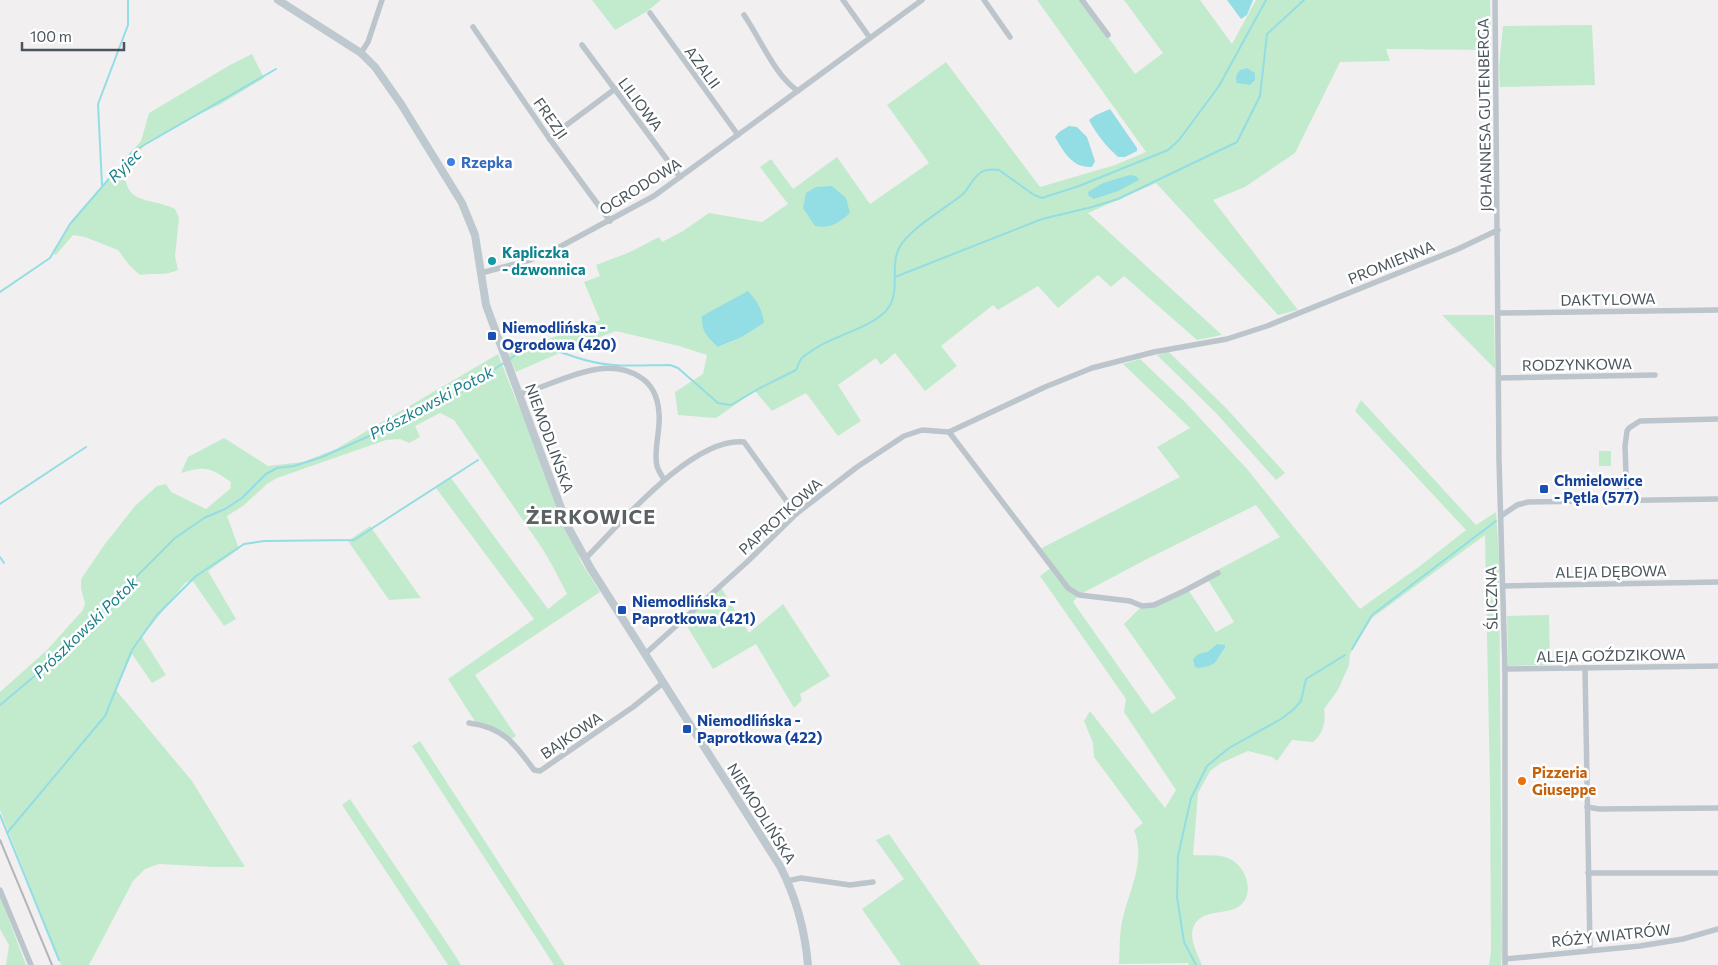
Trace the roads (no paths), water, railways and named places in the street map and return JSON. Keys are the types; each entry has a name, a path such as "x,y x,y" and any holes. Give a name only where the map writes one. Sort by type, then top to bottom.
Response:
{"main road":[{"name":"NIEMODLIŃSKA","path":"278,0 361,53 375,67 384,78 462,203 475,235 486,305 568,527 585,559 768,847 787,881 799,915 808,965"}],"street":[{"path":"361,53 368,42 382,0"},
{"path":"843,0 870,38"},
{"name":"OGRODOWA","path":"481,273 530,260 610,221 654,196 922,0"},
{"path":"984,0 1010,37"},
{"path":"1082,0 1108,35"},
{"name":"JOHANNESA GUTENBERGA","path":"1495,0 1498,230"},
{"name":"AZALII","path":"650,13 738,135"},
{"path":"744,15 781,75 789,85 798,91"},
{"name":"FREZJI","path":"474,27 549,138 610,221"},
{"name":"LILIOWA","path":"582,45 680,177"},
{"path":"549,138 615,89"},
{"name":"ŚLICZNA","path":"1498,230 1501,516 1505,669 1505,962"},
{"name":"PROMIENNA","path":"1028,395 1092,368 1154,352 1226,339 1267,326 1458,250 1498,230"},
{"name":"DAKTYLOWA","path":"1499,313 1718,310"},
{"path":"519,394 560,379 594,370 611,368 634,373 654,391 658,400 660,414 657,466 664,480"},
{"name":"RODZYNKOWA","path":"1499,378 1655,375"},
{"name":"PAPROTKOWA","path":"645,654 747,562 796,514 851,472 904,436 922,430 949,432 1028,395"},
{"path":"1627,501 1626,431 1629,428 1640,421 1718,419"},
{"path":"949,432 1068,588 1079,595 1130,601 1142,606 1150,606 1218,573"},
{"path":"585,559 664,480 712,448 726,444 744,442 796,514"},
{"path":"1501,516 1517,505 1528,502 1718,499"},
{"name":"ALEJA DĘBOWA","path":"1504,586 1718,582"},
{"name":"ALEJA GOŹDZIKOWA","path":"1505,669 1718,666"},
{"path":"1585,668 1590,950"},
{"name":"BAJKOWA","path":"469,723 483,724 496,729 510,740 534,770 540,771 633,707 663,683"},
{"path":"1587,807 1718,808"},
{"path":"1588,873 1718,873"},
{"path":"787,881 801,878 850,885 873,882"},
{"path":"0,890 31,965"},
{"name":"RÓŻY WIATRÓW","path":"1505,962 1590,950 1640,946 1683,939 1718,929"}],"water":[{"path":"1227,0 1253,0 1247,15 1241,19"},
{"path":"1247,68 1255,73 1255,80 1250,85 1237,83 1236,78 1240,70"},
{"path":"1110,109 1137,148 1137,151 1125,157 1118,157 1110,149 1089,120"},
{"path":"1069,126 1077,127 1087,137 1095,161 1092,167 1079,165 1069,158 1055,137"},
{"path":"1130,175 1136,176 1139,180 1118,191 1094,199 1089,196 1088,192 1103,183"},
{"path":"832,186 846,198 850,213 842,220 826,227 815,226 803,208 806,193 816,187"},
{"path":"748,291 759,306 764,323 742,337 718,347 704,330 702,316"},
{"path":"1217,644 1225,645 1225,648 1215,663 1200,668 1195,667 1193,660 1196,656 1208,651"}],"waterway":[{"path":"102,185 98,104 128,25 128,0"},
{"name":"Prószkowski Potok","path":"510,359 524,349 541,347 609,365 670,365 678,368 718,403 731,405 796,370 800,360 819,346 882,315 889,307 894,293 895,262 899,248 919,226 963,194 980,173 989,170 999,170 1034,195 1042,198 1079,186 1168,150 1179,140 1219,86 1266,0"},
{"path":"895,277 1042,219 1118,199 1237,142 1260,96 1267,34 1304,0"},
{"name":"Ryjec","path":"0,292 50,258 70,224 132,152 276,69"},
{"name":"Prószkowski Potok","path":"0,705 49,664 175,538 204,518 225,509 242,498 266,474 277,468 294,466 322,457 392,426 446,395 464,388 504,363"},
{"path":"0,504 86,447"},
{"path":"7,833 105,716 132,650 156,616 196,576 244,544 264,541 354,540 478,460"},
{"path":"1352,649 1372,615 1496,521"},
{"path":"0,557 4,563"},
{"path":"1196,965 1184,942 1177,897 1178,856 1191,798 1207,766 1229,748 1281,719 1293,710 1301,701 1306,679 1345,655"},
{"path":"0,815 59,960"}],"railway":[{"path":"0,840 52,965"}],"place":[{"name":"Rzepka","path":"451,162"},
{"name":"Kapliczka - dzwonnica","path":"492,261"},
{"name":"Niemodlińska - Ogrodowa (420)","path":"492,336"},
{"name":"Chmielowice - Pętla (577)","path":"1544,489"},
{"name":"Niemodlińska - Paprotkowa (421)","path":"622,610"},
{"name":"Niemodlińska - Paprotkowa (422)","path":"687,729"},
{"name":"Pizzeria Giuseppe","path":"1522,781"}],"district":[{"name":"ŻERKOWICE","path":"591,516"}]}
